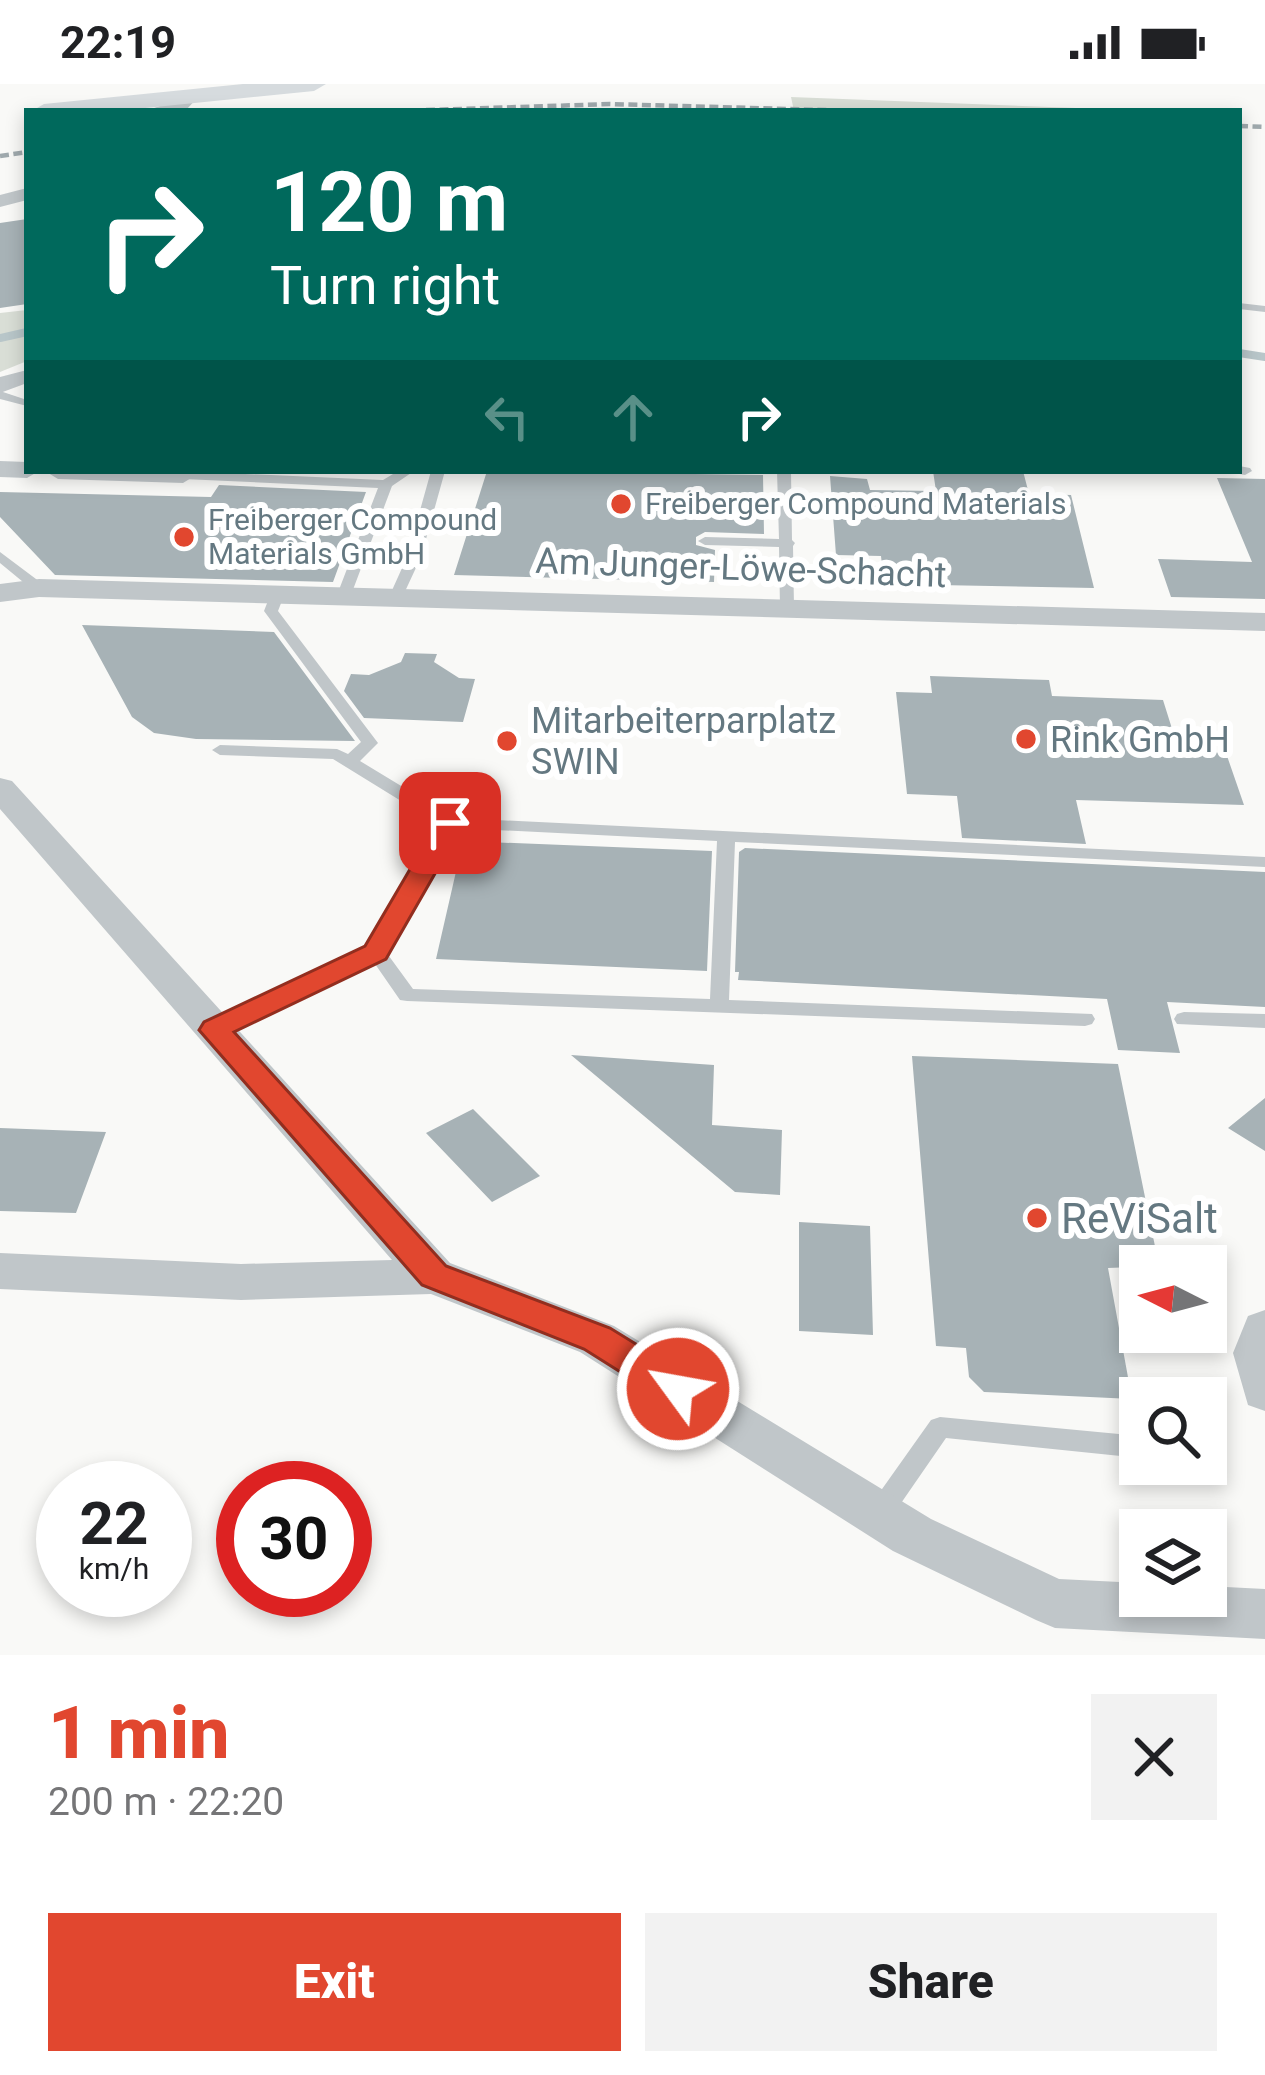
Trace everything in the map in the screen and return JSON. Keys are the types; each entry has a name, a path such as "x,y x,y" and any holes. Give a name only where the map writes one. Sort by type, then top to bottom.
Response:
{"main road":[{"path":"73,108 314,84"}],"street":[{"path":"168,108 191,96"},
{"name":"Am Junger-Löwe-Schacht","path":"0,593 39,587 1265,622"},
{"path":"0,788 434,1276"},
{"path":"0,1271 241,1282 434,1276 597,1339 879,1514 972,1566 1055,1603 1265,1613"},
{"path":"1265,1329 1257,1353 1265,1391"}],"lane":[{"path":"13,383 24,403"},
{"path":"202,474 386,484 402,474"},
{"path":"396,597 414,556 437,474"},
{"path":"784,474 788,608"},
{"path":"344,595 386,484"},
{"path":"705,541 788,543"},
{"path":"0,556 39,587"},
{"path":"278,593 271,611 370,743 348,762"},
{"path":"220,750 337,754 450,823 726,836 823,834 1265,862"},
{"path":"214,1030 376,952 450,823"},
{"path":"719,1006 726,836"},
{"path":"376,952 407,995 1085,1019"},
{"path":"1184,1019 1265,1021"},
{"path":"879,1514 940,1427 1119,1446"}],"shaded area":[{"path":"791,97 1078,108 793,108"},
{"path":"24,310 24,362 0,372 0,313"}],"building":[{"path":"24,219 24,304 0,308 0,223"},
{"name":"Freiberger Compound Materials","path":"486,474 763,475 764,534 705,532 696,537 696,545 715,550 714,582 454,575"},
{"path":"933,474 1024,474 1029,494 1071,495 1094,588 884,584 881,556 836,555 830,476 867,479 870,490 936,491"},
{"path":"1217,478 1265,479 1265,599 1171,597 1158,559 1252,562"},
{"name":"Freiberger Compound Materials GmbH","path":"219,485 366,492 333,582 55,575 0,517 0,492 211,497"},
{"name":"Freiberger Compound Materials GmbH","path":"82,625 274,632 355,741 196,739 154,733 132,717"},
{"path":"405,653 437,654 434,662 459,678 475,679 463,722 364,718 344,691 351,674 369,675 401,662"},
{"path":"930,676 1049,680 1052,696 1163,700 1179,751 1226,753 1244,805 1076,800 1086,844 962,838 957,796 907,794 896,692 932,693"},
{"path":"463,841 712,851 707,971 436,959"},
{"path":"745,848 1265,872 1265,1007 1167,1002 1180,1053 1118,1050 1107,999 738,980 739,852"},
{"path":"571,1055 714,1065 712,1125 782,1130 780,1195 735,1192"},
{"name":"ReViSalt","path":"912,1056 1118,1064 1155,1245 1119,1245 1119,1268 1108,1268 1119,1353 1124,1353 1128,1377 1119,1377 1119,1398 984,1392 969,1377 966,1348 936,1346"},
{"path":"1265,1098 1265,1151 1228,1128"},
{"path":"473,1109 540,1176 492,1202 426,1133"},
{"path":"0,1128 106,1132 76,1213 0,1211"},
{"path":"799,1222 870,1226 873,1335 799,1331"}],"waterway":[{"path":"0,338 24,333"},
{"path":"1242,353 1265,357"}],"railway":[{"path":"489,108 610,104 752,108"},
{"path":"1242,126 1265,127"},
{"path":"0,156 24,152"}],"place":[{"name":"Freiberger Compound Materials","path":"621,504"},
{"name":"Freiberger Compound Materials GmbH","path":"184,537"},
{"name":"Rink GmbH","path":"1026,739"},
{"name":"Mitarbeiterparplatz SWIN","path":"507,741"},
{"name":"ReViSalt","path":"1037,1218"}],"route":[{"path":"450,823 376,952 314,986 214,1030 434,1276 597,1339 678,1389"}]}
